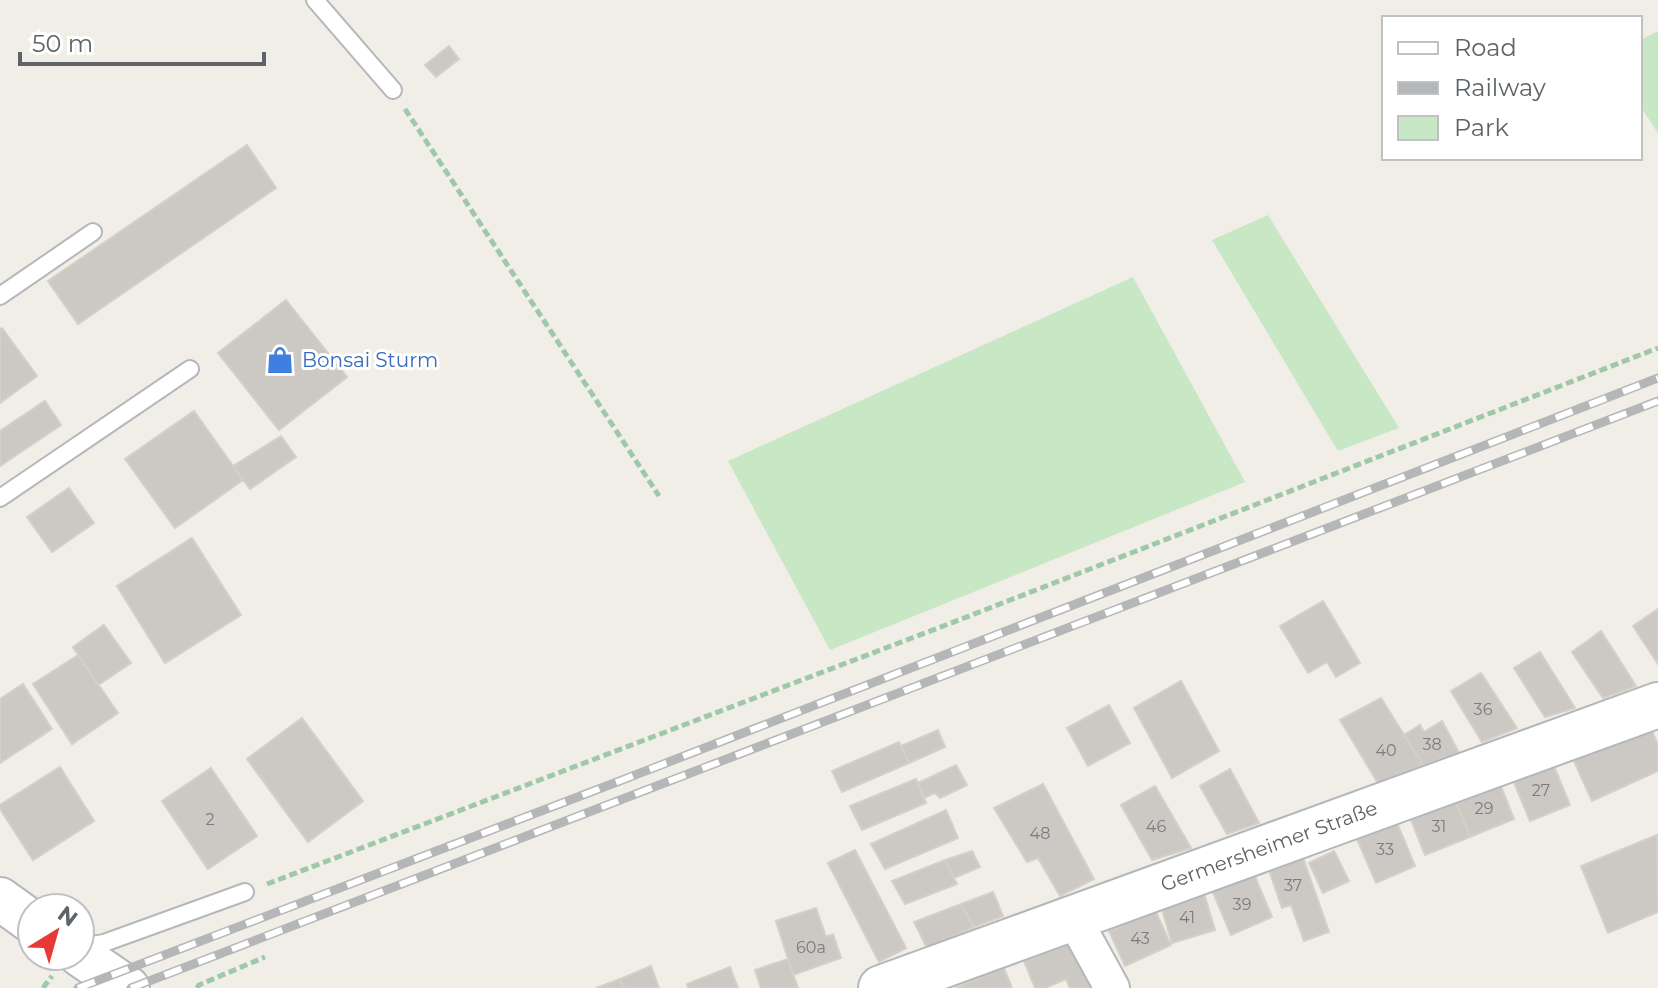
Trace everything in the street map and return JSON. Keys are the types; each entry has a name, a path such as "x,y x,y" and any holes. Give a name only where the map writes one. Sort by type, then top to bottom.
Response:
{"main road":[{"name":"Germersheimer Straße","path":"881,988 1658,705"}],"street":[{"path":"1073,917 1112,988"},
{"path":"96,966 128,988"}],"lane":[{"path":"315,0 393,90"},
{"path":"0,296 93,232"},
{"path":"0,498 190,369"},
{"path":"96,944 245,892"}],"path":[{"path":"393,90 659,496"},
{"path":"245,892 946,625 1658,348"},
{"path":"197,988 265,957"}],"green space":[{"path":"1658,31 1658,133 1642,109 1642,39"},
{"path":"1268,215 1399,428 1338,451 1212,240"},
{"path":"1133,277 1245,482 830,650 728,461"}],"building":[{"path":"449,46 459,59 436,77 425,65"},
{"path":"247,145 276,188 78,324 48,281"},
{"path":"286,300 347,377 279,430 218,353"},
{"path":"0,329 37,376 0,403"},
{"path":"45,401 61,425 0,466 0,431"},
{"path":"194,411 243,480 175,528 125,459"},
{"path":"281,436 296,457 250,489 233,466"},
{"path":"69,488 94,523 52,552 27,517"},
{"path":"192,538 241,615 165,663 117,586"},
{"path":"1323,601 1360,663 1336,677 1327,662 1308,673 1280,626"},
{"path":"1658,609 1658,664 1633,626"},
{"path":"104,625 131,663 98,685 73,647"},
{"path":"1601,631 1636,686 1603,698 1572,652"},
{"path":"1540,652 1575,708 1545,717 1514,668"},
{"path":"78,655 118,713 72,744 33,684"},
{"path":"1481,673 1517,728 1482,742 1451,691"},
{"path":"1181,681 1219,751 1172,778 1134,708"},
{"path":"23,684 52,729 0,763 0,699"},
{"path":"1381,698 1423,765 1378,783 1340,720"},
{"path":"1109,705 1130,743 1088,766 1067,728"},
{"path":"302,718 363,801 308,842 247,759"},
{"path":"1646,718 1658,745 1658,771 1592,801 1570,752"},
{"path":"1442,721 1459,753 1423,765 1404,735 1420,725 1424,732"},
{"path":"938,730 945,747 909,763 901,746"},
{"path":"899,742 909,763 842,792 832,771"},
{"path":"1551,759 1570,805 1530,821 1511,775"},
{"path":"956,765 967,785 940,798 935,793 924,798 918,783"},
{"path":"60,767 94,821 33,860 0,805"},
{"path":"211,768 257,836 208,869 162,801"},
{"path":"1230,769 1259,823 1227,834 1200,786"},
{"path":"916,779 926,803 862,830 850,806"},
{"path":"1498,779 1514,819 1470,837 1454,797"},
{"path":"1043,784 1094,879 1060,896 1038,858 1027,862 994,808"},
{"path":"1155,786 1191,848 1152,860 1121,805"},
{"path":"1454,797 1470,837 1425,855 1409,815"},
{"path":"946,810 958,838 885,869 871,844"},
{"path":"1394,816 1415,866 1376,883 1354,832"},
{"path":"1657,835 1658,912 1608,933 1581,866"},
{"path":"855,850 906,948 879,962 828,863"},
{"path":"972,851 980,867 954,878 945,860"},
{"path":"1334,851 1349,881 1323,893 1309,863"},
{"path":"1301,852 1329,932 1304,941 1291,905 1282,908 1267,864"},
{"path":"945,860 957,884 905,904 892,881"},
{"path":"1253,872 1272,917 1231,935 1212,890"},
{"path":"1203,890 1215,930 1172,943 1160,903"},
{"path":"993,892 1003,916 974,927 961,904"},
{"path":"961,904 974,927 927,948 914,922"},
{"path":"816,908 826,937 833,934 841,958 793,975 776,921"},
{"path":"1155,910 1171,945 1125,966 1109,931"},
{"path":"1075,942 1099,985 1070,988 1066,979 1045,988 1035,988 1024,961"},
{"path":"788,959 798,988 761,988 755,970"},
{"path":"651,966 659,988 624,988 620,979"},
{"path":"730,967 738,988 688,988 687,984"},
{"path":"1004,968 1012,988 955,988"},
{"path":"620,979 624,988 596,988"}],"railway":[{"path":"78,988 1658,378"},
{"path":"131,988 1658,401"}],"place":[{"name":"Bonsai Sturm","path":"280,360"}]}
